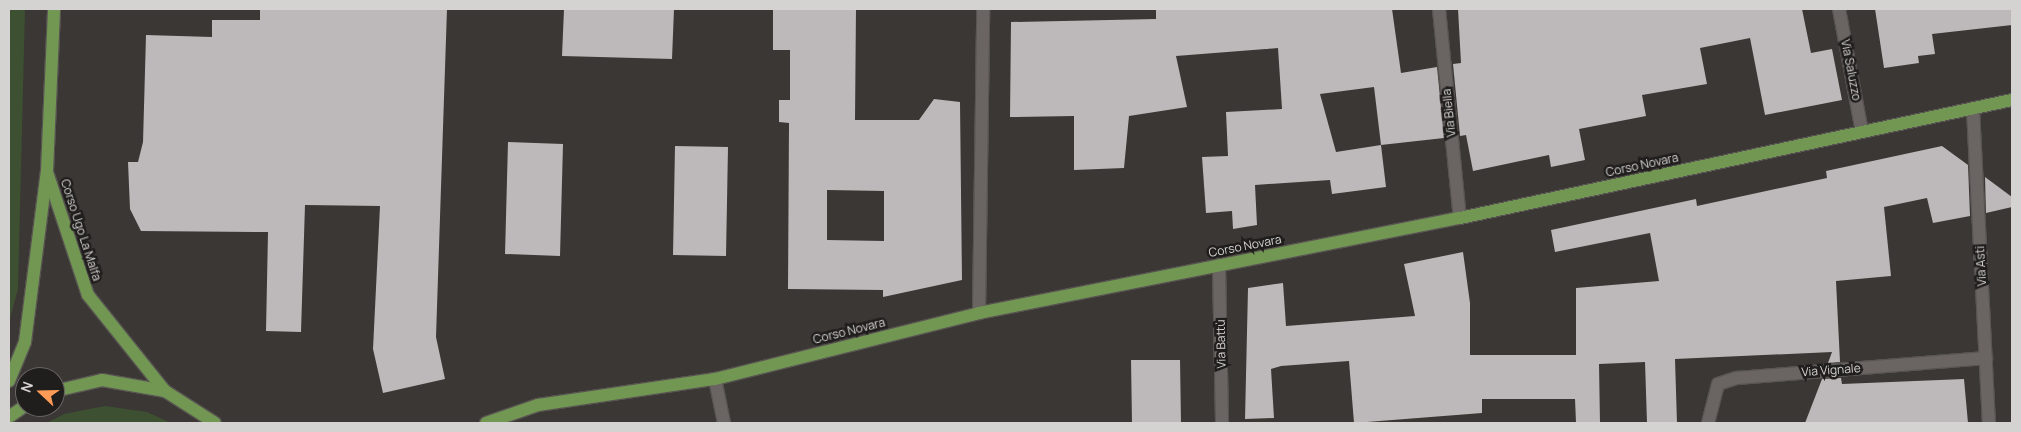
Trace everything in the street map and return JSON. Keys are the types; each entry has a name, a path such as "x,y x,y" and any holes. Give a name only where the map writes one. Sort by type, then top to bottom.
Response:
{"main road":[{"name":"Corso Ugo La Malfa","path":"9,381 25,342 47,171 54,9"},
{"name":"Corso Novara","path":"486,423 538,405 715,379 979,313 1460,218 2012,100"},
{"name":"Corso Ugo La Malfa","path":"47,171 88,295 165,391"},
{"path":"65,389 102,380 165,391 215,423"}],"street":[{"path":"979,313 983,9"},
{"name":"Via Biella","path":"1439,9 1460,218"},
{"name":"Via Saluzzo","path":"1839,9 1862,132"},
{"name":"Via Asti","path":"1973,109 1989,423"},
{"name":"Via Battù","path":"1220,265 1222,423"},
{"name":"Via Vignale","path":"1708,423 1718,384 1737,378 1986,358"},
{"path":"715,379 724,423"}],"green space":[{"path":"9,9 25,9 18,289 9,322"},
{"path":"105,406 147,412 171,423 47,423 58,417 65,417 65,414"}],"building":[{"path":"260,9 447,9 436,337 445,379 383,393 373,349 380,206 305,205 301,332 266,331 268,232 141,231 130,209 128,162 138,162 143,142 146,35 212,37 212,20 260,20"},
{"path":"564,9 674,9 672,59 562,56"},
{"path":"773,9 856,9 855,120 919,120 934,99 960,102 962,280 883,297 883,290 788,289 789,123 779,122 779,100 790,100 790,50 773,50","holes":["827,190 884,191 884,241 827,240"]},
{"path":"1156,9 1392,9 1401,73 1437,67 1444,138 1381,145 1386,187 1332,194 1330,180 1255,185 1257,225 1233,229 1232,211 1206,213 1202,157 1228,156 1226,112 1282,109 1278,48 1176,56 1187,107 1129,116 1124,168 1074,170 1074,116 1010,117 1011,22 1156,19","holes":["1374,87 1381,145 1336,152 1320,94"]},
{"path":"1458,9 1802,9 1811,53 1832,49 1842,100 1765,115 1750,38 1700,48 1707,84 1642,95 1646,116 1579,129 1585,160 1551,167 1549,155 1473,171 1466,135 1460,136 1453,64 1461,63"},
{"path":"1875,9 2012,9 2012,25 1932,34 1935,54 1918,56 1919,63 1884,68"},
{"path":"508,142 563,144 560,256 505,254"},
{"path":"675,146 728,147 726,256 673,255"},
{"path":"1942,146 1968,165 1970,216 1933,223 1927,198 1884,207 1891,276 1836,281 1840,362 1828,363 1832,352 1675,359 1677,423 1647,423 1645,362 1599,364 1600,423 1576,423 1575,399 1482,399 1482,413 1354,423 1349,361 1281,366 1271,369 1274,418 1245,419 1248,288 1283,283 1286,326 1415,316 1404,264 1463,252 1470,303 1470,355 1576,355 1576,288 1659,281 1650,233 1555,252 1551,230 1696,199 1697,206 1827,178 1826,171"},
{"path":"1985,177 2012,197 2012,207 1986,213"},
{"path":"1131,360 1180,360 1181,423 1132,423"},
{"path":"1841,378 1842,384 1964,379 1968,423 1805,423 1822,379"}]}
